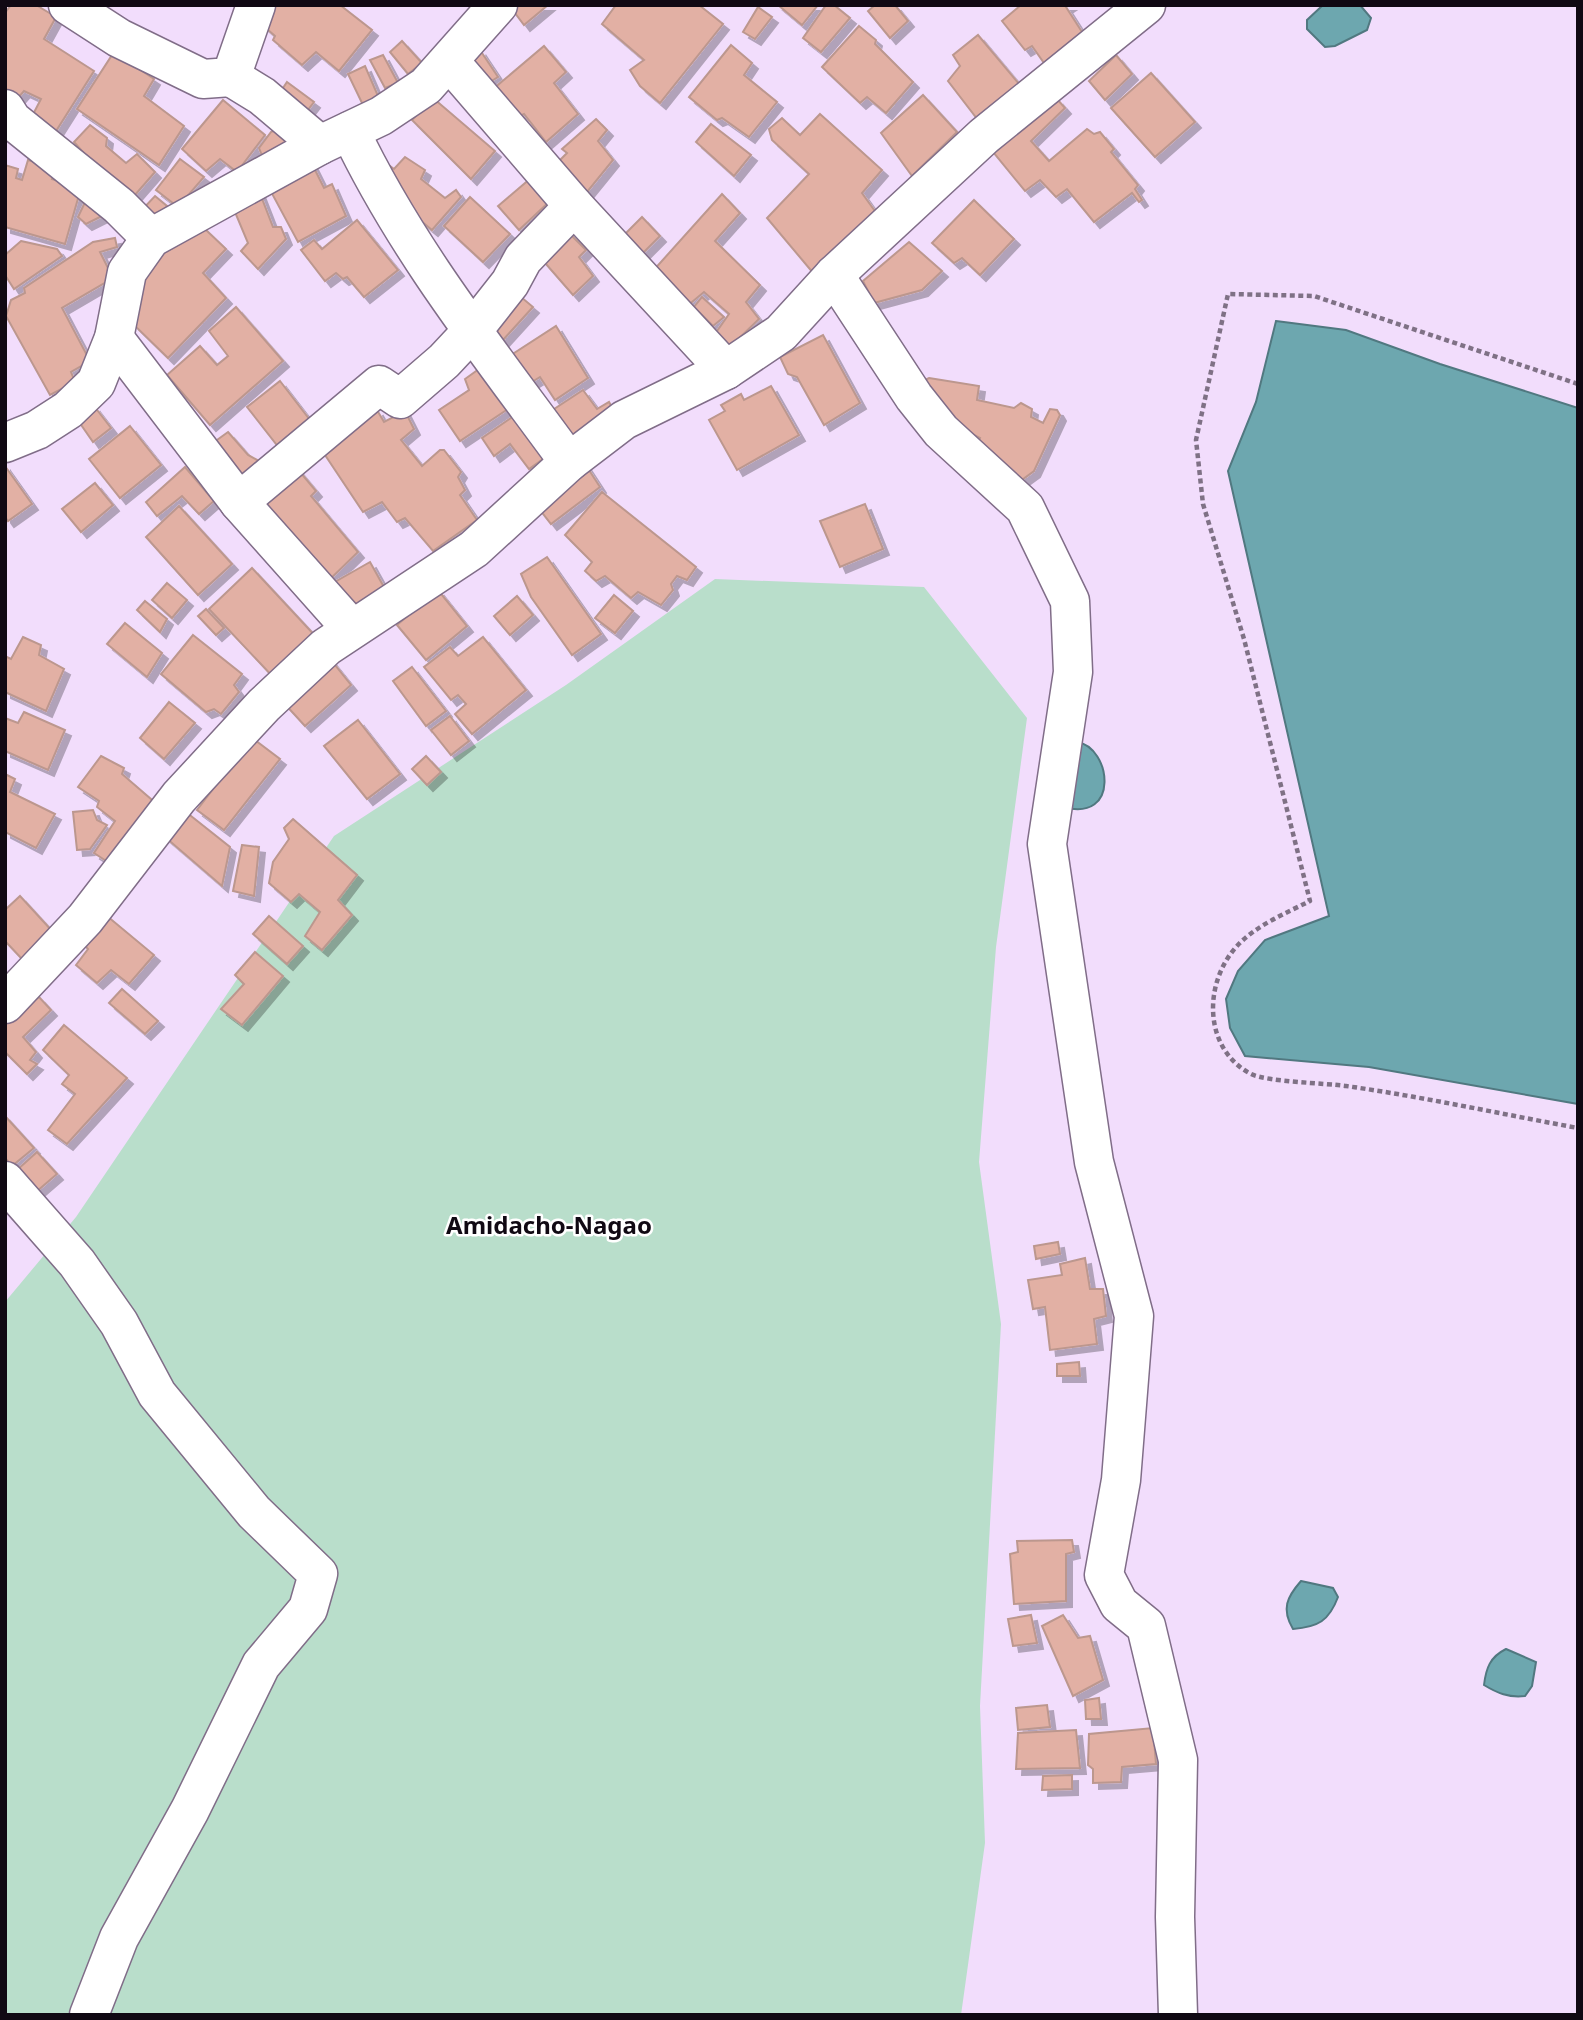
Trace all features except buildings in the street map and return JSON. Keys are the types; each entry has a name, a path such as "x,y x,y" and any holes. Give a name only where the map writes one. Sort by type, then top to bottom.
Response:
{"street":[{"path":"68,5 119,38 203,79 231,77 335,138 378,190 473,330 569,462"},
{"path":"231,77 256,5"},
{"path":"5,1003 85,919 179,797 264,705 326,647 474,549 569,462 624,420 726,370 781,333 834,275 984,136 1146,5"},
{"path":"5,443 37,430 68,410 96,383 114,338 127,272 151,238 335,138 381,116 426,86 450,62 477,14"},
{"path":"450,62 574,206 726,370"},
{"path":"5,109 12,120 119,206 151,238"},
{"path":"239,502 379,386 400,399 444,361 473,330 510,283 523,259 574,206"},
{"path":"834,275 915,397 941,431 1025,508 1070,601 1073,672 1047,844 1094,1162 1134,1317 1121,1480 1104,1575 1119,1604 1146,1626 1178,1760 1178,2015"},
{"path":"114,338 239,502 352,629"},
{"path":"5,1181 77,1263 119,1324 157,1394 254,1512 318,1574 308,1609 261,1665 190,1810 119,1938 89,2015"}],"path":[{"path":"1578,384 1314,296 1228,294 1196,440 1203,504 1244,639 1310,901 1273,920 1237,945 1214,984 1213,1021 1228,1057 1253,1075 1348,1086 1578,1128"}],"shaded area":[{"path":"1323,5 1360,5 1371,18 1367,30 1335,46 1325,47 1307,29 1307,20"},
{"path":"1276,321 1346,330 1440,364 1578,408 1578,1104 1369,1067 1245,1056 1230,1028 1226,999 1238,971 1265,940 1329,916 1228,471 1256,402"},
{"path":"715,579 924,587 1027,718 996,947 979,1162 1001,1324 980,1706 985,1843 961,2015 5,2015 5,1302 76,1217 334,836 566,685"},
{"path":"1077,742 1089,747 1097,757 1105,782 1102,795 1094,804 1082,809 1063,807"},
{"path":"1301,1581 1333,1588 1338,1597 1331,1612 1322,1621 1309,1627 1293,1629 1287,1615 1287,1604"},
{"path":"1506,1649 1536,1662 1532,1686 1525,1696 1503,1694 1484,1685 1490,1664"}],"district":[{"name":"Amidacho-Nagao","path":"549,1226"}]}
